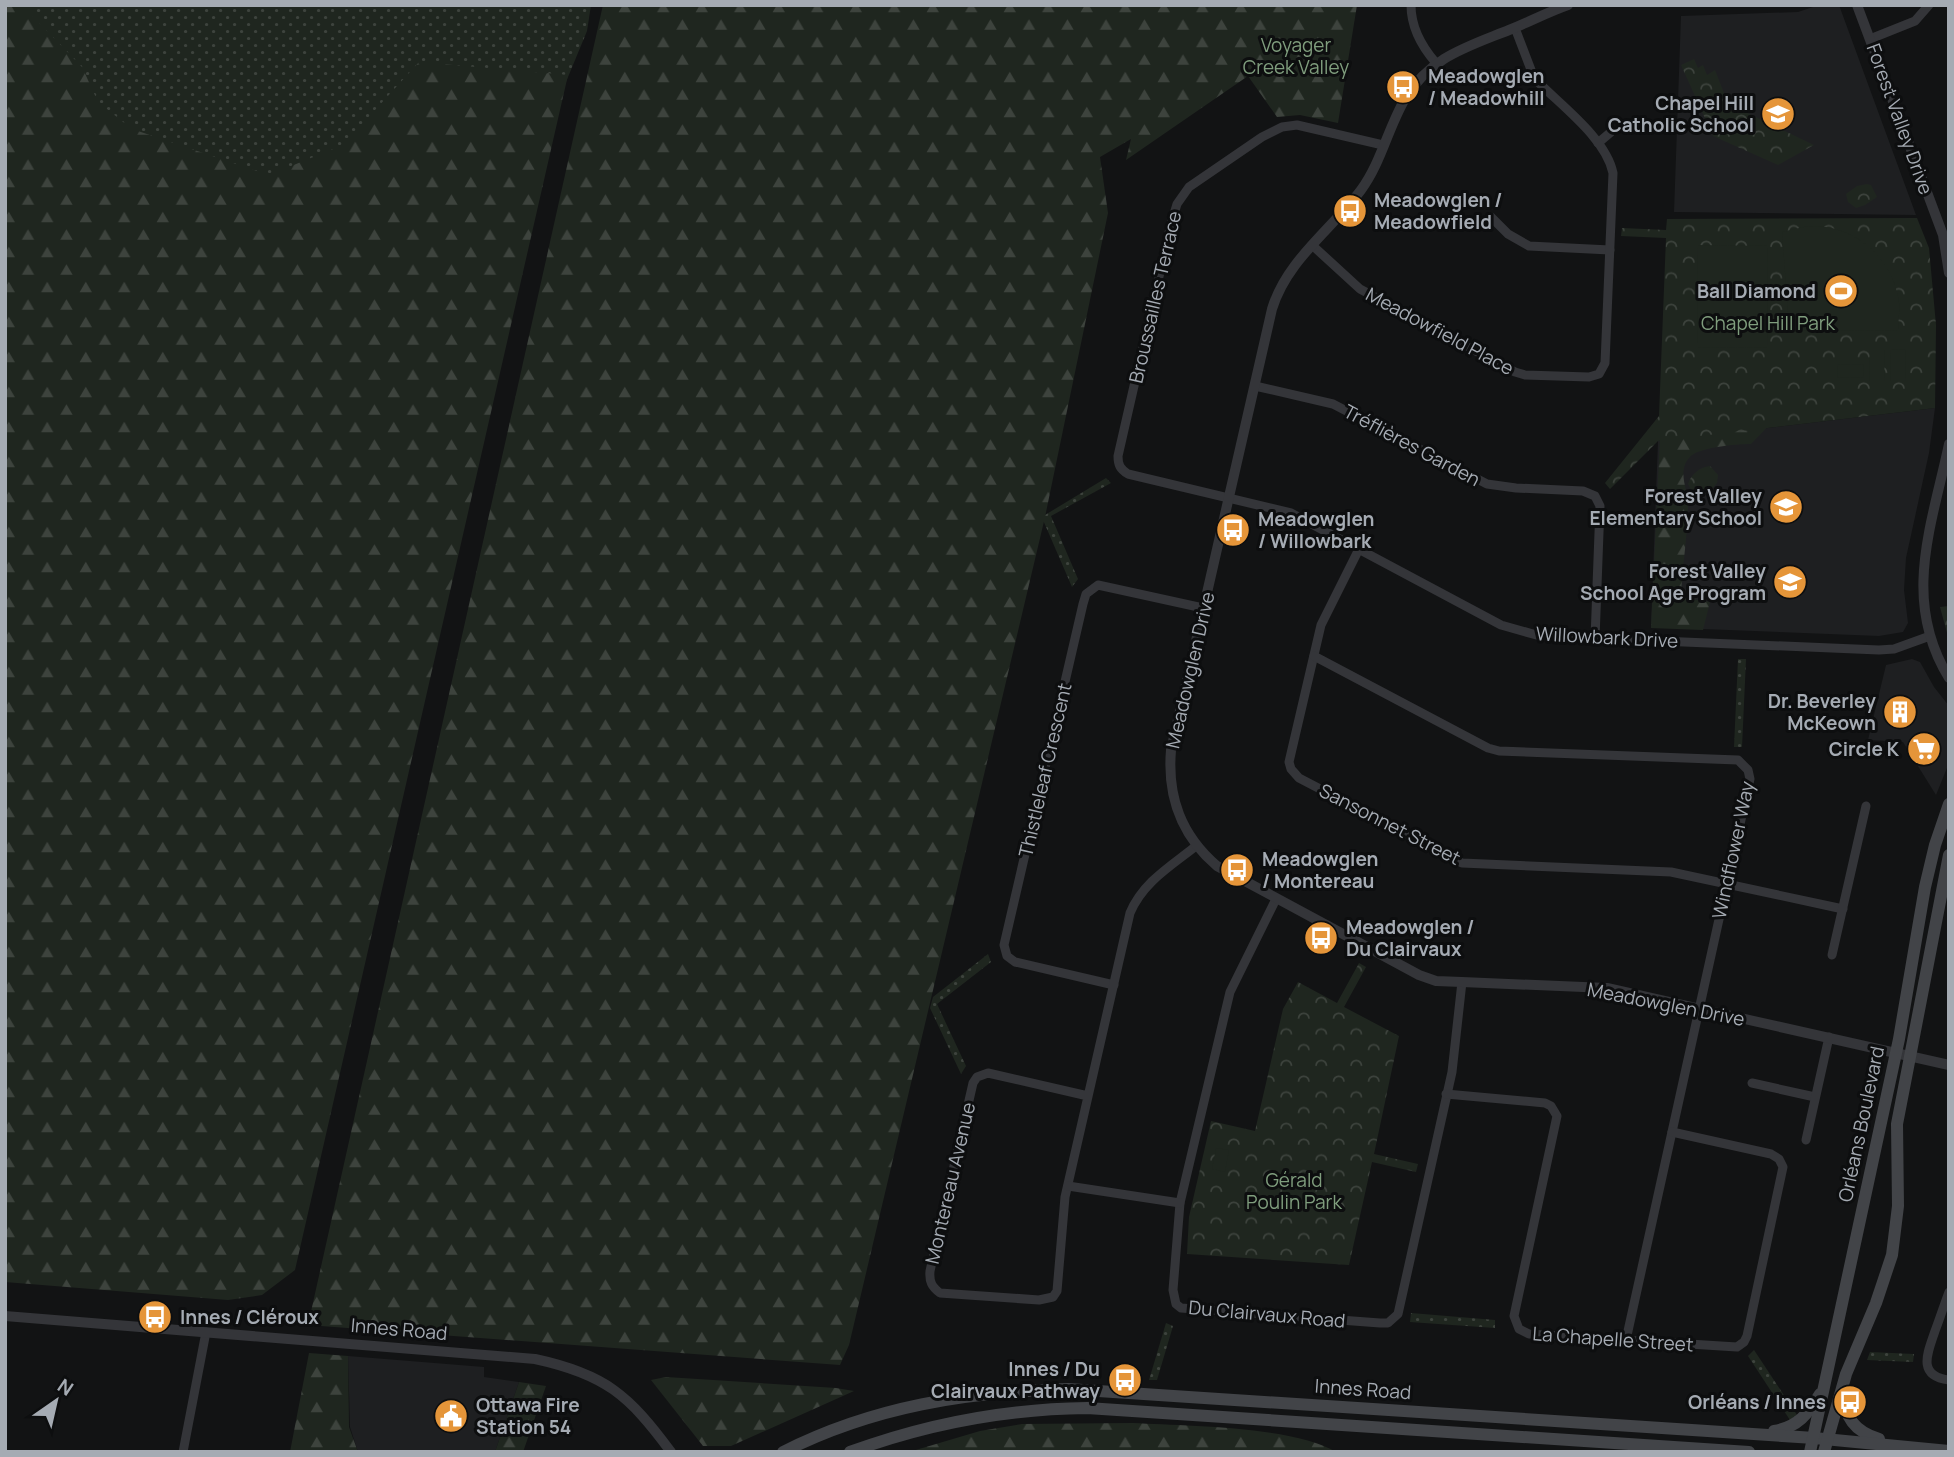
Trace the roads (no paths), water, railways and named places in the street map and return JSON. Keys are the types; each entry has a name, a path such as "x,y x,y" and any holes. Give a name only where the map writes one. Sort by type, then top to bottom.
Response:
{"main road":[{"name":"Orléans Boulevard","path":"1822,1443 1826,1381 1895,1052 1925,887 1949,804"},
{"name":"Orléans Boulevard","path":"1810,1452 1822,1443 1892,1255 1898,1206 1896,1124 1949,855"},
{"path":"1753,1434 1783,1430 1800,1421 1812,1407 1826,1381"},
{"path":"1843,1385 1846,1413 1851,1424 1858,1430 1878,1439 1949,1451"},
{"name":"Innes Road","path":"783,1452 869,1416 938,1400 1018,1390 1068,1389 1753,1434 1822,1443 1949,1451"},
{"name":"Innes Road","path":"849,1452 941,1424 1047,1408 1087,1408 1749,1452"},
{"path":"1688,1448 1708,1452"}],"street":[{"path":"1411,5 1416,30 1436,63"},
{"name":"Meadowglen Drive","path":"1568,5 1454,52 1436,63 1416,82 1406,97 1371,174 1290,271 1277,294 1172,745 1169,768 1179,818 1196,846 1217,866 1411,972 1436,981 1607,988 1949,1065"},
{"name":"Forest Valley Drive","path":"1857,5 1942,235 1949,273"},
{"path":"1870,39 1906,26 1923,14 1929,5"},
{"name":"Meadowfield Place","path":"1312,245 1360,289 1516,372 1525,375 1589,377 1599,374 1605,363 1613,173 1606,153 1598,143 1539,83 1515,28"},
{"name":"Broussailles Terrace","path":"1229,497 1128,474 1118,465 1177,204 1189,187 1262,137 1282,127 1297,125 1383,145"},
{"path":"1598,143 1611,132"},
{"path":"1491,216 1508,234 1529,246 1610,250"},
{"name":"Tréflières Garden","path":"1255,386 1333,404 1487,484 1583,491 1595,496 1600,506 1595,639"},
{"path":"1949,444 1923,575 1923,607 1933,649 1949,678"},
{"name":"Willowbark Drive","path":"1229,497 1291,513 1501,625 1540,636 1879,650 1894,649 1930,636"},
{"name":"Sansonnet Street","path":"1360,550 1326,614 1314,656 1289,762 1299,778 1462,863 1671,872 1843,909"},
{"name":"Thistleleaf Crescent","path":"1114,985 1015,962 1007,956 1004,945 1083,604 1086,594 1098,585 1203,608"},
{"name":"Windflower Way","path":"1314,656 1488,748 1499,751 1738,760 1748,770 1750,779 1626,1340"},
{"path":"1832,955 1866,806"},
{"name":"Montereau Avenue","path":"1088,1096 988,1073 977,1077 973,1083 930,1271 931,1285 940,1293 1039,1300 1052,1297 1059,1285 1068,1186 1130,913 1140,893 1154,878 1196,846"},
{"name":"Du Clairvaux Road","path":"1276,900 1230,992 1180,1203 1172,1290 1176,1304 1181,1308 1388,1323 1398,1314 1446,1094 1457,1034 1462,982"},
{"path":"1806,1140 1829,1037"},
{"path":"1752,1083 1815,1097"},
{"name":"La Chapelle Street","path":"1446,1094 1545,1103 1551,1106 1557,1116 1514,1316 1516,1325 1529,1334 1737,1347 1747,1336 1783,1176 1782,1163 1771,1154 1672,1132"},
{"path":"1068,1186 1180,1203"},
{"path":"1949,1292 1926,1358 1928,1370 1933,1375 1949,1380"},
{"name":"Innes Road","path":"5,1316 535,1359 568,1366 603,1381 647,1418 671,1452"},
{"path":"183,1452 206,1332"}],"place":[{"name":"Meadowglen / Meadowhill","path":"1403,87"},
{"name":"Chapel Hill Catholic School","path":"1778,114"},
{"name":"Meadowglen / Meadowfield","path":"1350,211"},
{"name":"Ball Diamond","path":"1841,291"},
{"name":"Forest Valley Elementary School","path":"1786,507"},
{"name":"Meadowglen / Willowbark","path":"1233,530"},
{"name":"Forest Valley School Age Program","path":"1790,582"},
{"name":"Dr. Beverley McKeown","path":"1900,712"},
{"name":"Circle K","path":"1924,749"},
{"name":"Meadowglen / Montereau","path":"1237,870"},
{"name":"Meadowglen / Du Clairvaux","path":"1321,938"},
{"name":"Innes / Cléroux","path":"155,1317"},
{"name":"Innes / Du Clairvaux Pathway","path":"1125,1380"},
{"name":"Orléans / Innes","path":"1850,1402"},
{"name":"Ottawa Fire Station 54","path":"451,1416"}],"park label":[{"name":"Voyager Creek Valley","path":"1296,56"},
{"name":"Chapel Hill Park","path":"1768,323"},
{"name":"Gérald Poulin Park","path":"1294,1191"}]}
